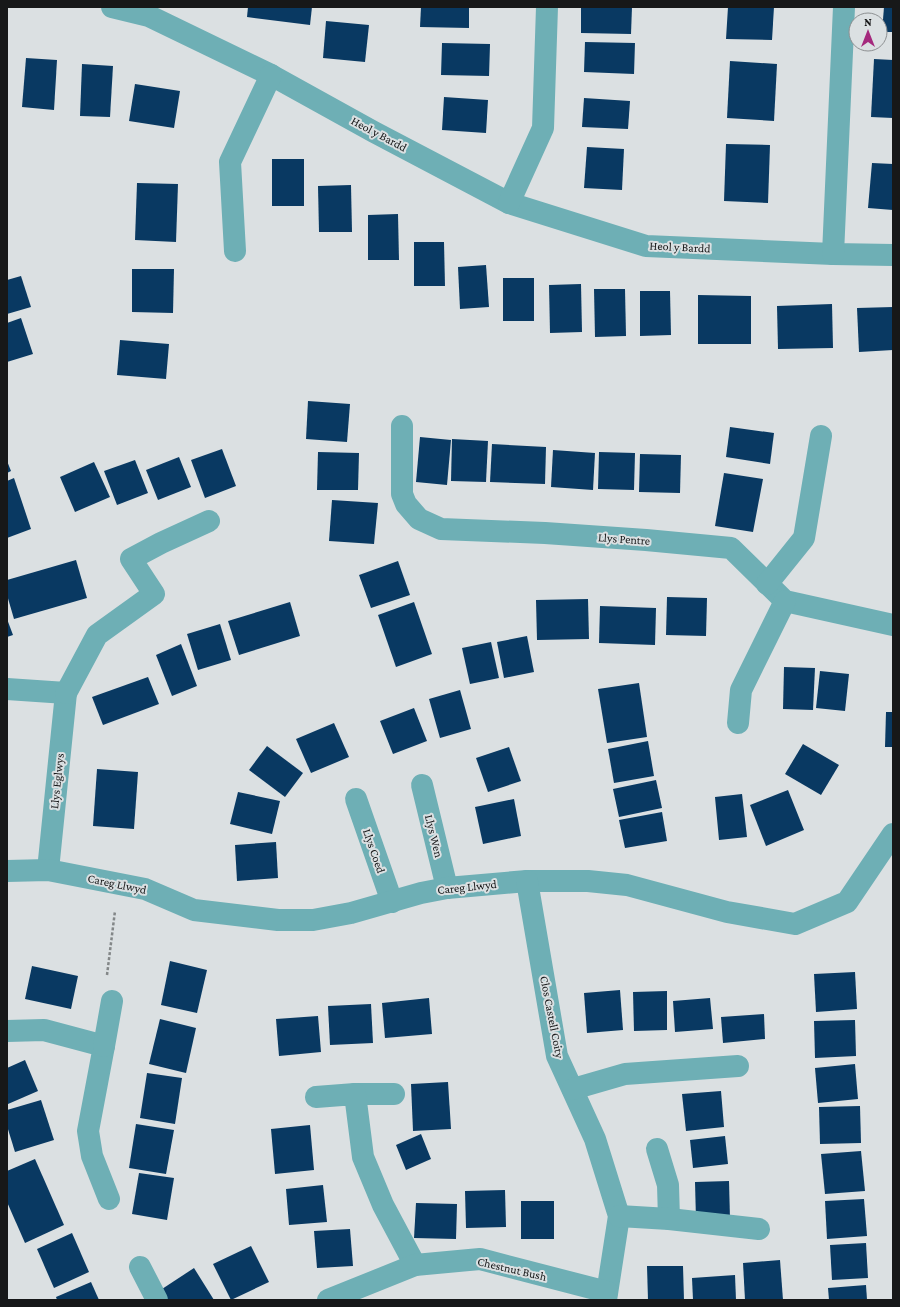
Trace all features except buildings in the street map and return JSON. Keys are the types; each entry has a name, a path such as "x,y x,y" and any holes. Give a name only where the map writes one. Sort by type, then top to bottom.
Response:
{"street":[{"name":"Heol y Bardd","path":"112,7 149,16 271,75 374,132 509,203 646,246 832,254 893,255"},
{"path":"509,203 543,128 547,7"},
{"path":"832,254 844,7"},
{"path":"235,251 230,162 271,75"},
{"name":"Llys Pentre","path":"402,426 402,494 406,504 419,519 441,529 638,540 731,548 785,601"},
{"path":"767,584 804,538 821,436"},
{"name":"Llys Eglwys","path":"48,870 66,692 97,635 154,594 131,559 208,521"},
{"path":"738,723 741,690 785,601 893,625"},
{"path":"7,689 66,692"},
{"name":"Llys Wen","path":"422,785 446,888"},
{"name":"Llys Coed","path":"356,799 392,902"},
{"name":"Careg Llwyd","path":"7,871 48,870 145,888 194,910 264,919 313,920 351,913 446,888 527,882 588,881 627,885 727,912 795,924 847,902 893,834"},
{"name":"Clos Castell Coity","path":"527,882 557,1056 595,1139 619,1216 607,1296"},
{"path":"109,1198 92,1156 88,1131 112,1001"},
{"path":"7,1031 44,1030 104,1046"},
{"path":"573,1089 625,1074 738,1066"},
{"path":"355,1094 363,1157 383,1205 415,1265"},
{"path":"316,1097 355,1094 394,1094"},
{"path":"657,1149 668,1185 669,1219"},
{"path":"619,1216 669,1219 759,1229"},
{"name":"Chestnut Bush","path":"328,1300 415,1265 480,1259 607,1296"},
{"path":"140,1267 156,1300"}],"path":[{"path":"112,1001 106,979 116,910"}]}
